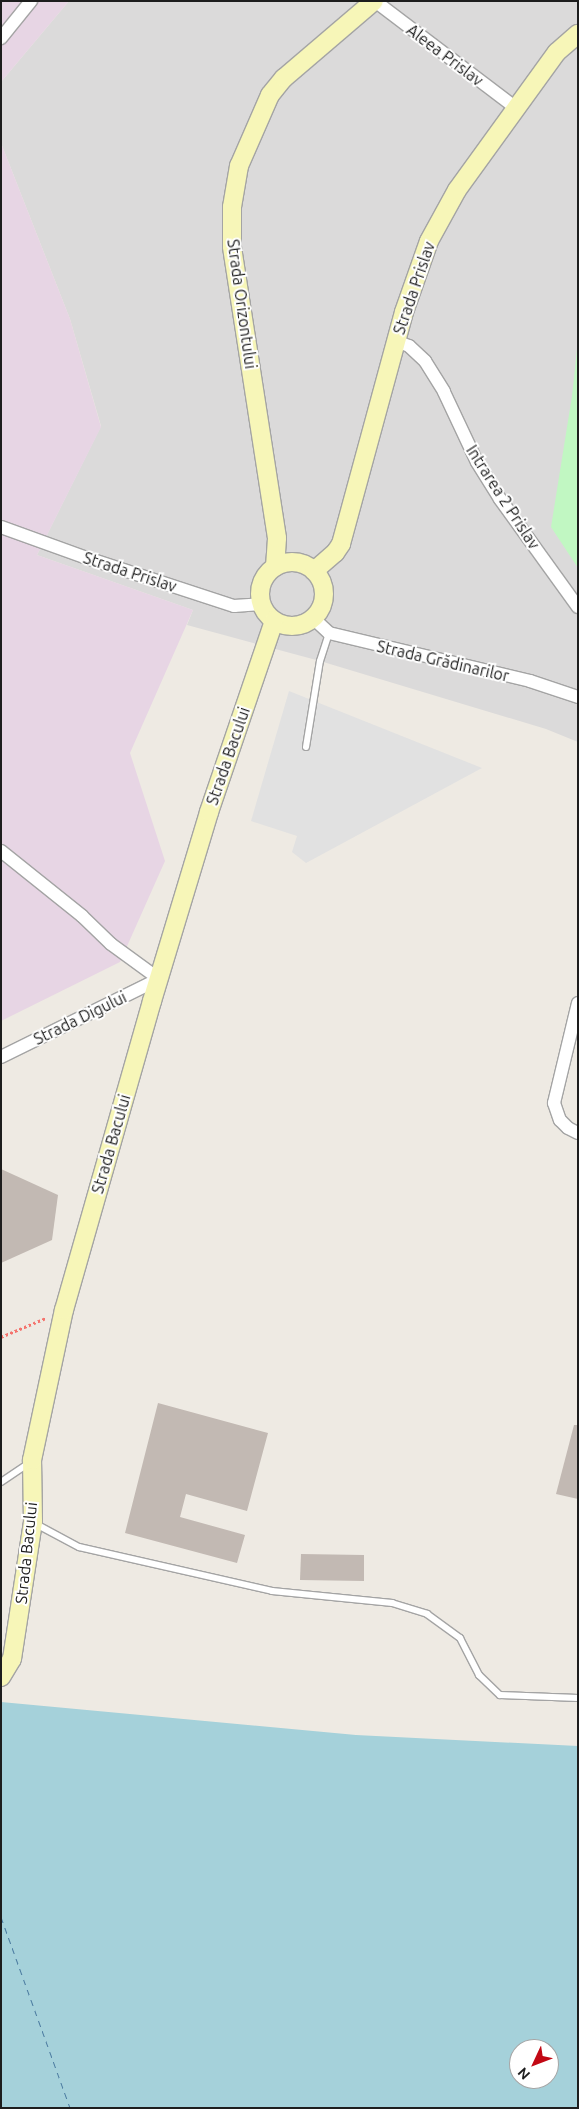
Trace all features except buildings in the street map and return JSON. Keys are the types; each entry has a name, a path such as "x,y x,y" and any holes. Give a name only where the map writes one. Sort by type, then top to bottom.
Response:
{"street":[{"path":"1,38 31,1"},
{"name":"Aleea Prislav","path":"374,1 516,108"},
{"name":"Strada Orizontului","path":"275,567 277,538 232,246 232,207 239,166 270,95 284,78 374,1"},
{"name":"Strada Prislav","path":"314,572 334,554 341,544 396,341 429,240 457,190 516,108 557,52 578,34"},
{"name":"Intrarea 2 Prislav","path":"396,341 409,346 425,361 444,392 482,469 578,607"},
{"name":"Strada Prislav","path":"1,527 84,558 234,606 261,604"},
{"path":"295,563 314,572 320,580 323,595 320,610 313,618 294,626 284,625 268,616 261,604 262,583 267,574 275,567 295,563"},
{"name":"Strada Grădinarilor","path":"313,618 329,633 530,681 578,697"},
{"name":"Strada Bacului","path":"1,1677 12,1659 32,1522 32,1460 53,1353 64,1310 158,979 209,812 274,621"},
{"path":"1,851 82,916 111,944 158,979"},
{"name":"Strada Digului","path":"1,1057 158,979"},
{"path":"578,1003 554,1104 560,1120 568,1128 578,1133"}],"lane":[{"path":"306,747 320,661 329,633"},
{"path":"1,1482 32,1460"},
{"path":"32,1522 79,1547 272,1591 392,1603 428,1614 460,1638 479,1675 500,1696 578,1698"}],"path":[{"path":"1,1337 64,1310"}],"shaded area":[{"path":"1,1 69,1 1,82"},
{"path":"69,1 578,1 578,742 546,729 320,661 187,625 193,610 37,555 101,426 70,319 1,143 1,82"},
{"path":"1,143 70,319 101,427 37,555 193,610 130,753 165,861 120,962 1,1021"},
{"path":"289,691 482,768 306,863 292,852 297,836 251,821"}],"green space":[{"path":"578,340 578,568 551,527 572,396"}],"water":[{"path":"1,1702 356,1735 578,1746 578,2108 1,2108"}],"ferry route":[{"path":"1,1917 70,2108"}]}
